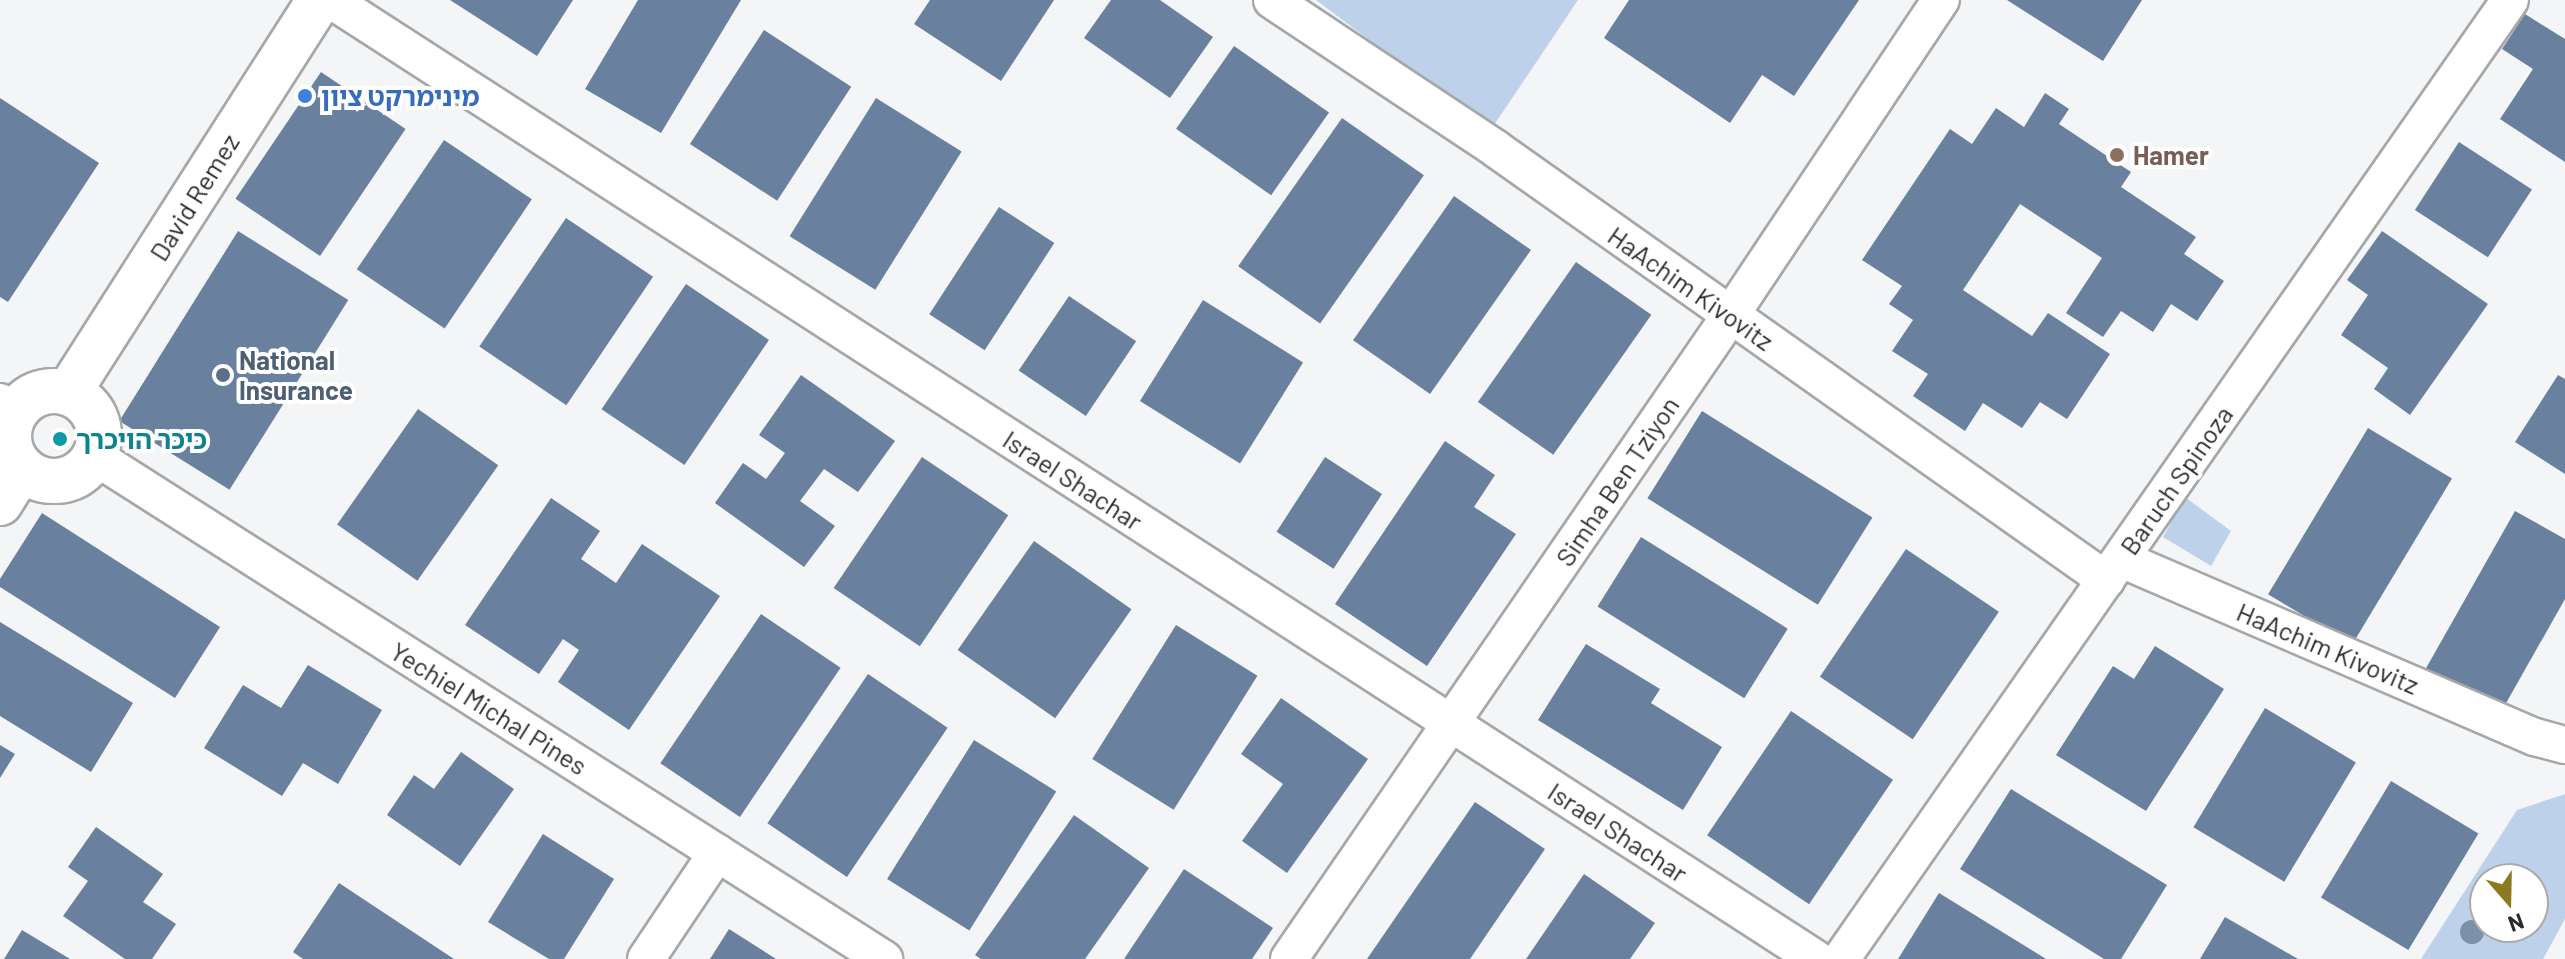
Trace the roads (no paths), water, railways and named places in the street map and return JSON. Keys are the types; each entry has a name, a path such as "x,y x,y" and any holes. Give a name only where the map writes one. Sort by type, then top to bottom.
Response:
{"street":[{"name":"David Remez","path":"68,393 319,0"},
{"name":"Israel Shachar","path":"331,0 1816,959"},
{"name":"HaAchim Kivovitz","path":"1272,0 1496,149 1730,316 2113,570 2550,741 2565,760"},
{"name":"Simha Ben Tziyon","path":"1289,959 1730,316 1941,0"},
{"name":"Baruch Spinoza","path":"1841,959 2510,0"},
{"path":"39,393 68,393 92,412 98,426 99,442 94,456 86,468 61,480 34,476 11,485 8,407 39,393"},
{"name":"Yechiel Michal Pines","path":"94,456 884,959"},
{"path":"646,959 717,853"}],"place":[{"name":"מינימרקט ציון","path":"305,96"},
{"name":"Hamer","path":"2117,155"},
{"name":"National Insurance","path":"223,375"},
{"name":"כיכר הויכרך","path":"60,439"}]}
